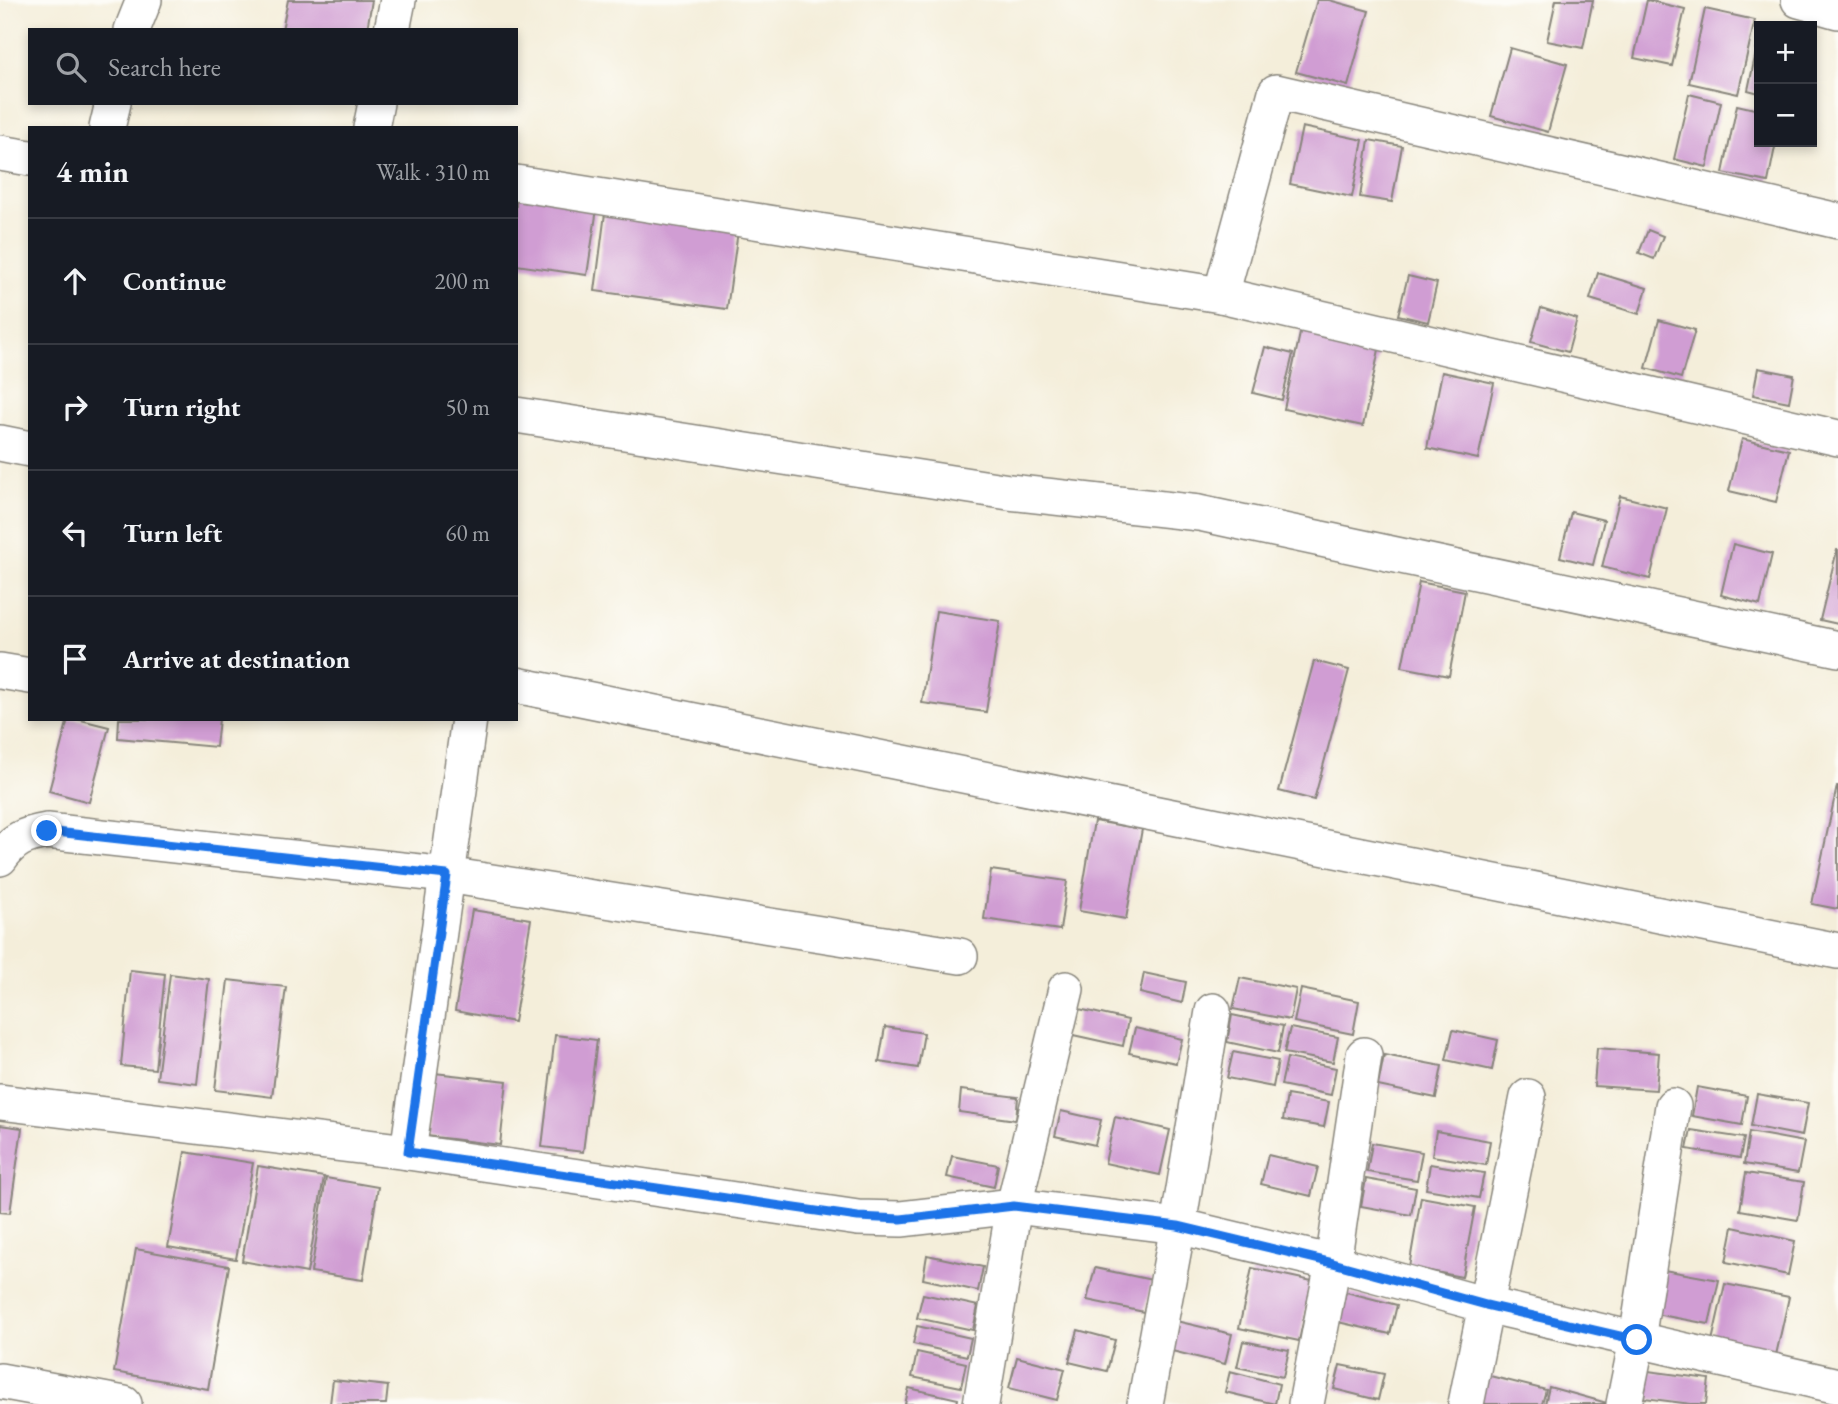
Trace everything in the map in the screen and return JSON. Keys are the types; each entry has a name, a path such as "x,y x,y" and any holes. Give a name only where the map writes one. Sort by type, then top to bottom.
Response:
{"street":[{"path":"133,28 144,0"},
{"path":"391,28 398,0"},
{"path":"1799,0 1838,11"},
{"path":"1221,295 1276,92 1838,221"},
{"path":"107,126 113,105"},
{"path":"371,126 376,105"},
{"path":"0,153 28,158"},
{"path":"518,183 1221,295 1838,438"},
{"path":"518,415 1009,492 1199,513 1838,649"},
{"path":"0,443 28,449"},
{"path":"0,671 28,676"},
{"path":"518,685 1838,951"},
{"path":"408,1152 469,721"},
{"path":"0,858 10,845 27,835 47,831 447,875 960,956"},
{"path":"981,1404 1014,1206 1066,989"},
{"path":"1145,1404 1178,1226 1213,1011"},
{"path":"1306,1404 1333,1263 1364,1055"},
{"path":"1466,1404 1528,1097"},
{"path":"0,1102 408,1152 858,1217 901,1219 1014,1206 1178,1226 1333,1263 1486,1305 1832,1387"},
{"path":"1624,1404 1637,1340 1673,1106"},
{"path":"0,1381 124,1404"}],"building":[{"path":"288,0 372,0 367,28 282,28"},
{"path":"1317,0 1329,0 1369,11 1348,86 1296,72"},
{"path":"1556,0 1593,0 1583,48 1547,41"},
{"path":"1647,0 1685,9 1672,66 1634,58"},
{"path":"1705,9 1755,20 1738,94 1689,83"},
{"path":"1510,48 1567,64 1548,132 1491,116"},
{"path":"1754,62 1754,92 1748,90"},
{"path":"1689,94 1721,102 1707,167 1674,159"},
{"path":"1737,105 1754,109 1754,147 1775,147 1768,182 1723,173"},
{"path":"1302,127 1363,140 1352,197 1290,184"},
{"path":"1369,140 1402,146 1392,202 1360,197"},
{"path":"518,189 598,202 587,275 518,265"},
{"path":"605,213 738,231 727,309 595,291"},
{"path":"1648,230 1663,236 1654,259 1639,253"},
{"path":"1598,273 1647,288 1639,314 1590,299"},
{"path":"1408,276 1437,283 1428,322 1398,315"},
{"path":"1541,308 1577,319 1568,352 1531,342"},
{"path":"1659,320 1695,330 1681,378 1646,368"},
{"path":"1302,324 1381,340 1363,426 1284,409"},
{"path":"1265,347 1293,354 1282,400 1253,393"},
{"path":"1758,368 1794,375 1789,402 1753,395"},
{"path":"1442,372 1494,383 1478,459 1427,448"},
{"path":"1742,439 1789,450 1776,502 1729,491"},
{"path":"1620,496 1667,508 1650,579 1602,567"},
{"path":"1571,512 1604,520 1593,565 1560,557"},
{"path":"1733,544 1772,554 1760,605 1721,595"},
{"path":"1838,550 1838,624 1820,620"},
{"path":"1419,582 1465,591 1449,676 1402,667"},
{"path":"936,611 1000,621 986,712 922,703"},
{"path":"1314,661 1349,670 1314,800 1279,791"},
{"path":"67,721 85,721 109,727 89,802 49,791"},
{"path":"119,721 219,721 216,747 118,738"},
{"path":"1838,786 1838,909 1812,904"},
{"path":"1094,821 1142,829 1126,919 1079,911"},
{"path":"991,870 1067,881 1060,930 984,919"},
{"path":"472,910 531,919 514,1022 455,1011"},
{"path":"130,970 165,974 155,1069 121,1066"},
{"path":"1144,973 1186,982 1182,1003 1140,993"},
{"path":"170,974 209,979 197,1084 157,1079"},
{"path":"1240,978 1296,989 1290,1020 1233,1009"},
{"path":"228,980 286,987 272,1097 215,1090"},
{"path":"1301,989 1359,1001 1353,1034 1294,1022"},
{"path":"1079,1009 1128,1020 1123,1046 1073,1035"},
{"path":"1232,1015 1283,1026 1278,1053 1227,1042"},
{"path":"885,1027 924,1033 918,1068 879,1062"},
{"path":"1135,1028 1182,1039 1176,1063 1129,1053"},
{"path":"1290,1028 1338,1037 1333,1062 1284,1053"},
{"path":"1453,1030 1498,1040 1492,1070 1446,1060"},
{"path":"555,1035 597,1040 583,1152 542,1147"},
{"path":"1597,1048 1659,1053 1656,1090 1594,1086"},
{"path":"1233,1052 1278,1061 1273,1087 1227,1078"},
{"path":"1384,1055 1442,1066 1436,1098 1378,1086"},
{"path":"1287,1058 1336,1068 1331,1095 1281,1085"},
{"path":"434,1073 507,1081 500,1145 427,1136"},
{"path":"1697,1087 1747,1096 1742,1125 1692,1116"},
{"path":"961,1090 1018,1097 1016,1120 959,1112"},
{"path":"1757,1094 1808,1103 1802,1136 1751,1126"},
{"path":"1287,1095 1329,1102 1324,1127 1283,1120"},
{"path":"1061,1111 1101,1120 1095,1145 1055,1136"},
{"path":"1115,1117 1170,1130 1160,1175 1105,1163"},
{"path":"0,1125 22,1128 10,1213 0,1212"},
{"path":"1691,1130 1744,1138 1740,1158 1687,1149"},
{"path":"1436,1131 1490,1141 1486,1165 1432,1156"},
{"path":"1749,1132 1804,1142 1798,1173 1744,1164"},
{"path":"1372,1143 1422,1152 1417,1180 1367,1172"},
{"path":"185,1152 253,1163 236,1259 168,1247"},
{"path":"1268,1155 1318,1167 1311,1196 1261,1184"},
{"path":"952,1156 998,1165 994,1187 947,1177"},
{"path":"1430,1164 1484,1173 1479,1198 1426,1189"},
{"path":"258,1166 324,1177 307,1273 242,1261"},
{"path":"1746,1173 1804,1182 1798,1220 1740,1210"},
{"path":"326,1178 378,1187 363,1280 311,1272"},
{"path":"1366,1179 1416,1188 1411,1215 1361,1206"},
{"path":"1421,1197 1475,1207 1462,1277 1409,1267"},
{"path":"1733,1227 1795,1241 1788,1275 1726,1262"},
{"path":"136,1249 229,1266 208,1389 114,1372"},
{"path":"927,1255 983,1267 978,1291 923,1279"},
{"path":"1095,1268 1152,1280 1144,1312 1087,1300"},
{"path":"1252,1268 1312,1281 1299,1341 1239,1328"},
{"path":"1664,1270 1719,1280 1709,1324 1655,1314"},
{"path":"1725,1284 1789,1297 1776,1355 1712,1341"},
{"path":"1346,1292 1397,1305 1390,1334 1338,1322"},
{"path":"923,1294 978,1306 973,1330 917,1318"},
{"path":"1176,1321 1232,1334 1225,1364 1168,1350"},
{"path":"917,1326 971,1338 967,1356 913,1344"},
{"path":"1078,1330 1115,1340 1107,1371 1069,1362"},
{"path":"1243,1341 1289,1350 1283,1377 1237,1367"},
{"path":"917,1352 966,1363 961,1387 912,1377"},
{"path":"1017,1357 1065,1369 1057,1400 1009,1388"},
{"path":"1340,1365 1384,1374 1378,1400 1334,1389"},
{"path":"1230,1371 1279,1384 1275,1404 1225,1392"},
{"path":"1648,1371 1709,1379 1706,1404 1644,1398"},
{"path":"1486,1375 1546,1390 1542,1404 1478,1404"},
{"path":"333,1380 388,1386 386,1404 330,1404"},
{"path":"1549,1387 1607,1403 1607,1404 1545,1404"},
{"path":"909,1388 958,1399 957,1404 905,1404"}],"route":[{"path":"47,831 447,875 408,1152 858,1217 901,1219 1014,1206 1178,1226 1333,1263 1486,1305 1637,1340"}]}
